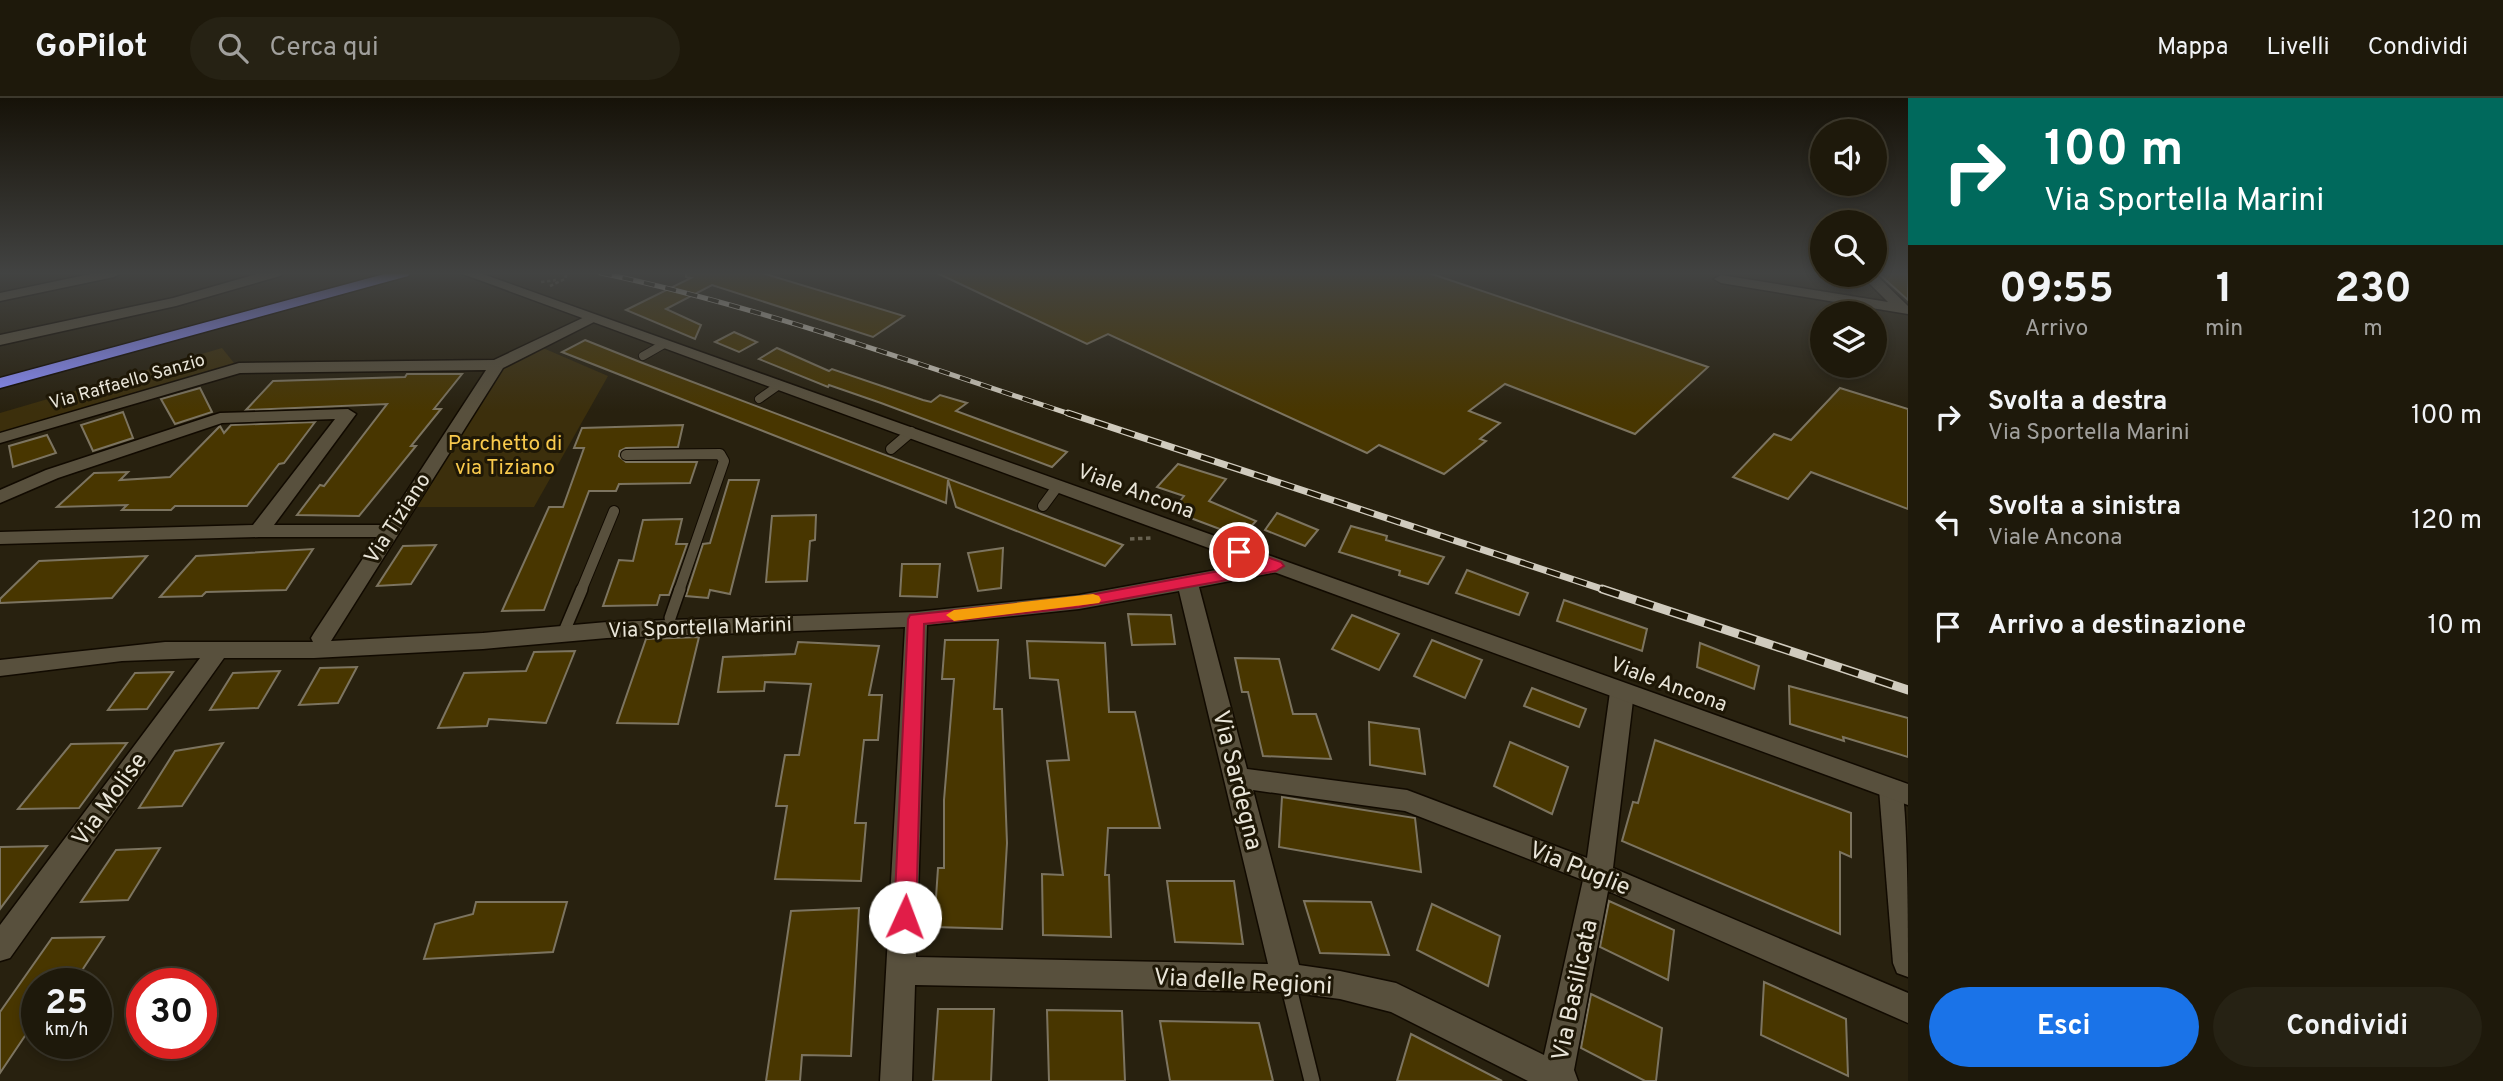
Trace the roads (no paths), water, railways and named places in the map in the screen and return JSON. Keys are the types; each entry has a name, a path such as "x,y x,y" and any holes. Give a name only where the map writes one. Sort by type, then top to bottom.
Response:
{"highway":[{"path":"0,375 214,319"},
{"path":"0,383 226,319"}],"street":[{"path":"0,340 95,319"},
{"name":"Via Raffaello Sanzio","path":"0,438 239,368 497,365 589,319"},
{"name":"Viale Ancona","path":"593,319 1900,792"},
{"name":"Via Tiziano","path":"322,638 388,531 497,365"},
{"path":"0,497 52,474 220,418 348,414 258,531"},
{"path":"0,538 258,531 388,531"},
{"name":"Via Sportella Marini","path":"0,655 327,649 483,641 607,630 916,619 1079,602 1276,566"},
{"name":"Via Sardegna","path":"1188,584 1287,978"},
{"path":"896,1081 903,971 916,619"},
{"name":"Via Molise","path":"0,948 218,650"},
{"name":"Via Sportella Marini","path":"0,668 122,653"},
{"name":"Via Basilicata","path":"1557,1080 1598,874 1622,692"},
{"name":"Via Puglie","path":"1238,778 1407,801 1598,874 1908,1008"},
{"path":"1900,792 1908,963"},
{"name":"Via delle Regioni","path":"903,971 1287,978 1340,985 1396,998 1557,1080"}],"lane":[{"path":"643,356 664,344"},
{"path":"759,399 779,385"},
{"path":"891,449 911,432"},
{"path":"626,455 720,454 724,461 670,618"},
{"path":"1043,506 1057,487"},
{"path":"563,634 614,511"},
{"path":"1287,978 1312,1081"}],"railway":[{"path":"780,319 1073,415"},
{"path":"1068,413 1608,591"},
{"path":"1602,589 1908,690"}],"park label":[{"name":"Parchetto di via Tiziano","path":"505,455"}]}
